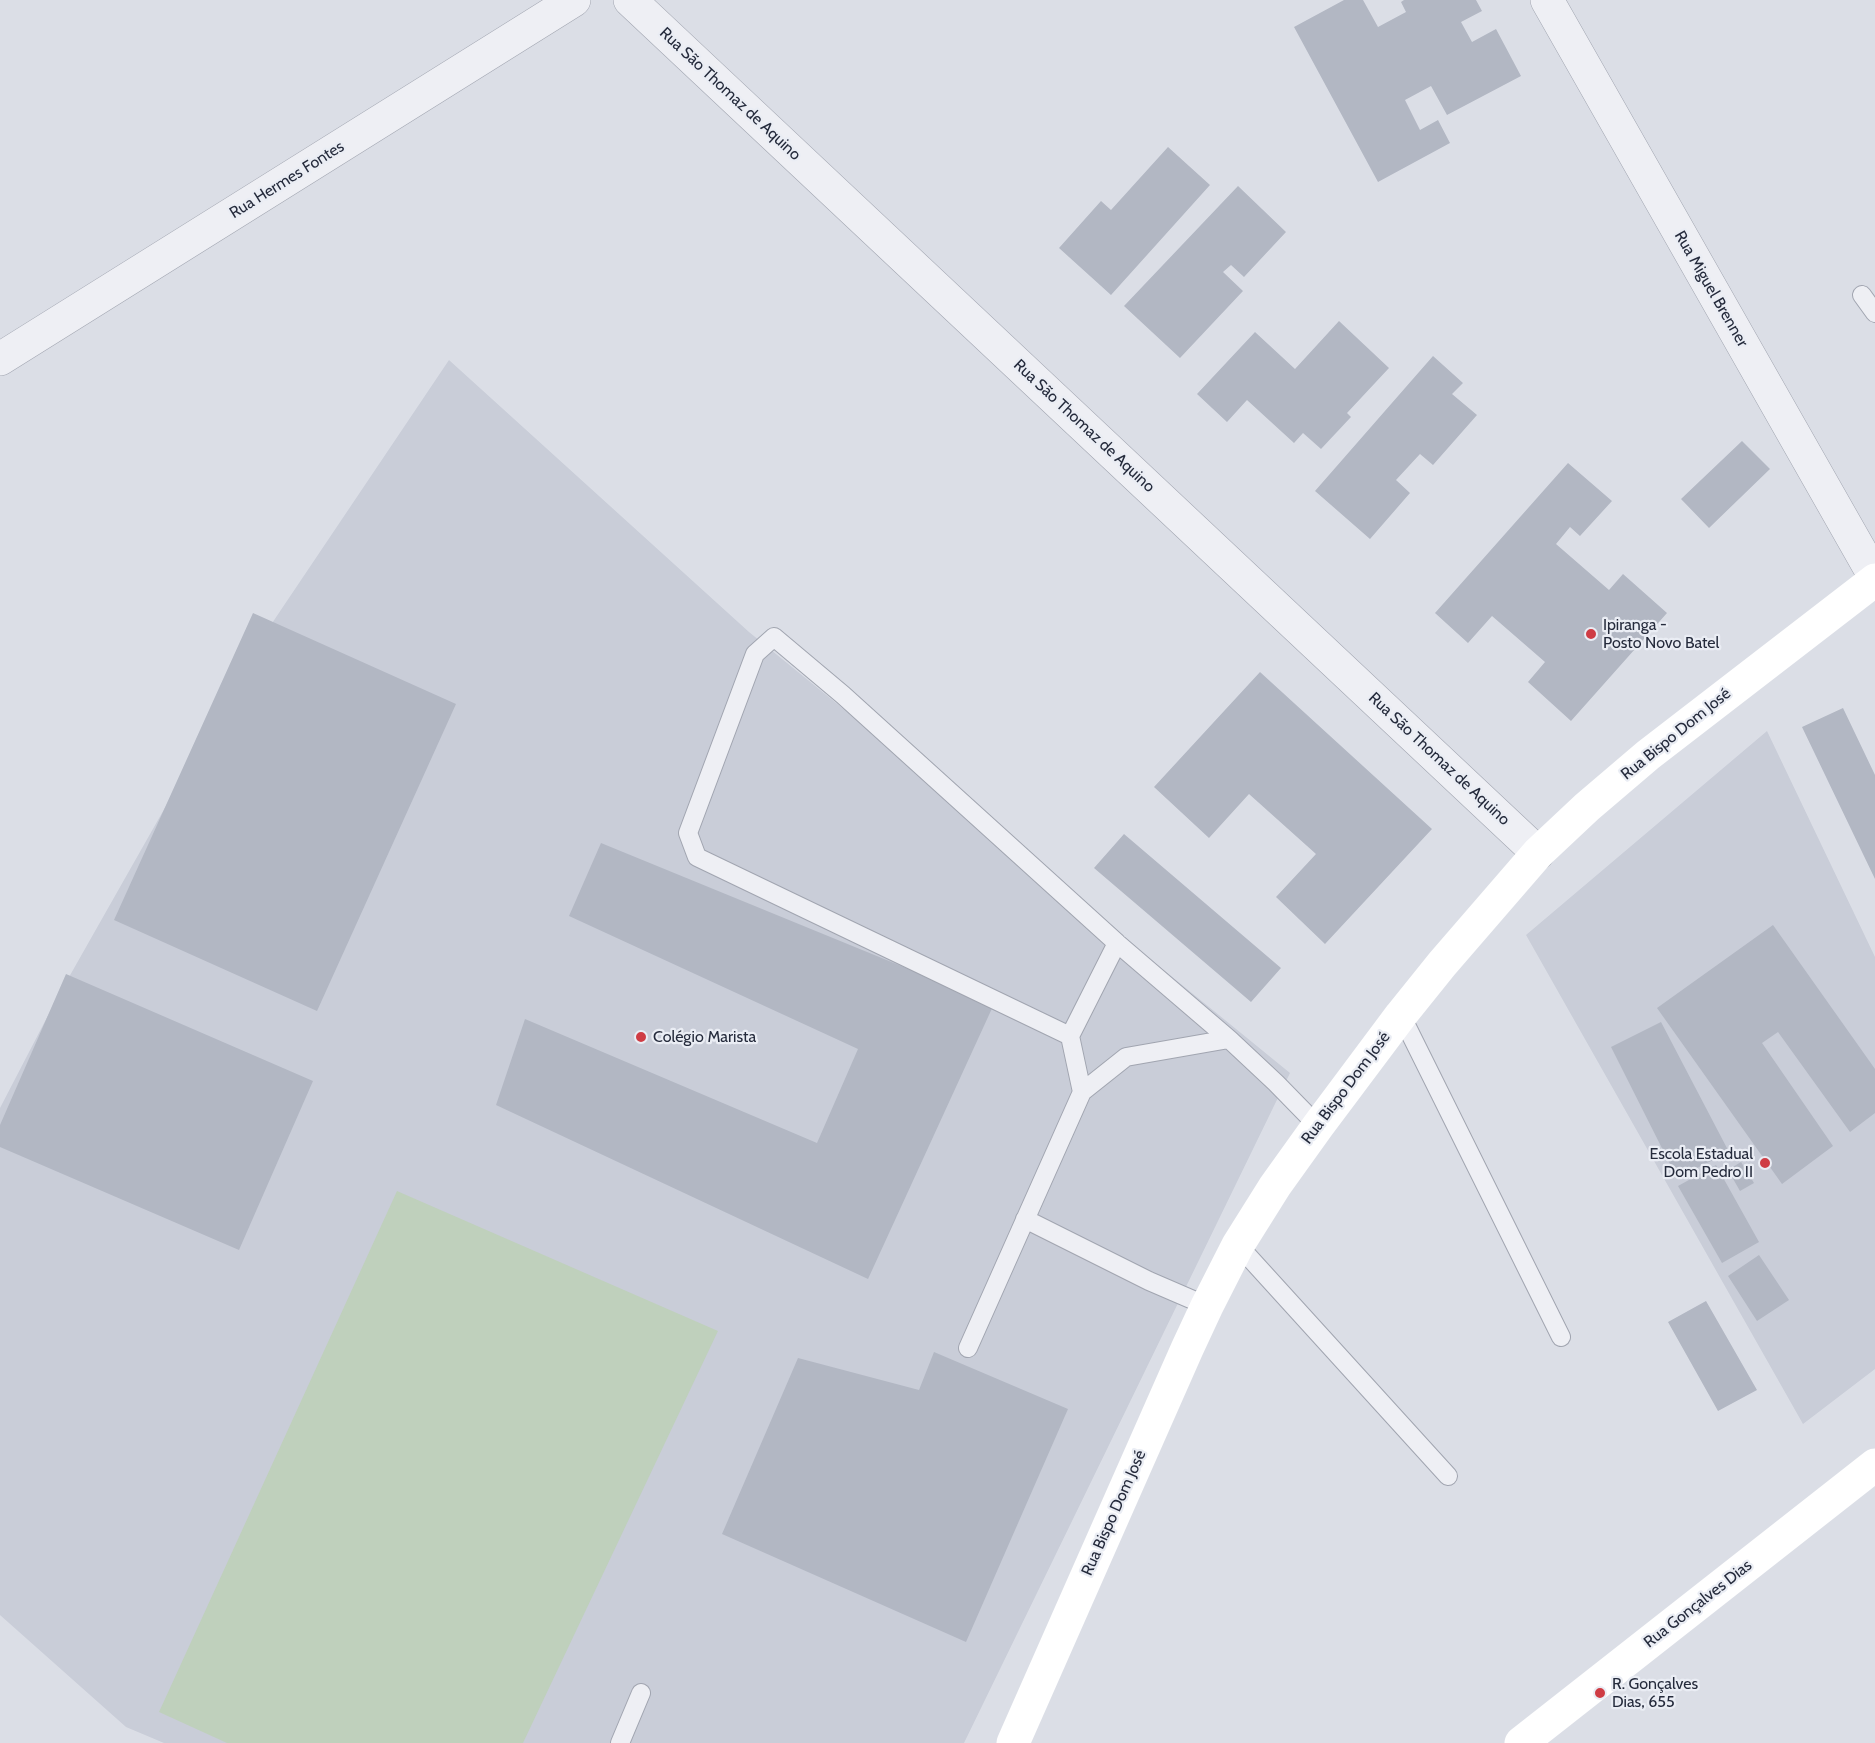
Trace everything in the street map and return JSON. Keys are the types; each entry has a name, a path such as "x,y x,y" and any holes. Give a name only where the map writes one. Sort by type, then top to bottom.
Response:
{"main road":[{"name":"Rua Bispo Dom José","path":"1013,1743 1187,1348 1238,1245 1275,1186 1318,1126 1401,1015 1538,852 1648,755 1875,579"},
{"name":"Rua Gonçalves Dias","path":"1521,1743 1875,1465"}],"street":[{"name":"Rua Hermes Fontes","path":"0,359 574,0"},
{"name":"Rua São Thomaz de Aquino","path":"630,0 1538,852"},
{"name":"Rua Miguel Brenner","path":"1547,0 1875,579"}],"lane":[{"path":"1862,295 1875,313"},
{"path":"1070,1036 697,857 688,833 755,654 774,637 843,695 1117,943 1229,1039 1318,1126"},
{"path":"1082,1092 1070,1036 1117,943"},
{"path":"1401,1015 1561,1337"},
{"path":"968,1348 1082,1092 1126,1057 1229,1039"},
{"path":"1025,1219 1149,1281 1208,1306"},
{"path":"1238,1245 1448,1476"},
{"path":"620,1743 641,1693"}],"shaded area":[{"name":"Colégio Marista","path":"449,360 749,632 1290,1073 964,1743 164,1743 126,1727 0,1615 0,1108 56,1000 256,647"},
{"name":"Escola Estadual Dom Pedro II","path":"1767,731 1875,957 1875,1369 1803,1424 1526,935"}],"green space":[{"path":"397,1191 718,1331 523,1743 227,1743 159,1712"}],"building":[{"path":"1344,0 1363,0 1378,27 1406,12 1401,2 1404,0 1476,0 1482,11 1461,22 1472,42 1496,29 1521,76 1447,115 1431,86 1405,100 1420,130 1438,120 1450,143 1378,182 1294,27"},
{"path":"1168,147 1210,185 1111,295 1059,248 1101,201 1111,210"},
{"path":"1238,186 1286,232 1244,277 1231,265 1223,272 1243,291 1180,358 1124,306"},
{"path":"1339,321 1389,368 1347,413 1351,417 1321,449 1303,433 1294,443 1247,400 1227,422 1197,394 1255,332 1295,369"},
{"path":"1433,356 1463,383 1452,394 1477,415 1433,465 1420,454 1396,480 1410,493 1370,539 1315,491"},
{"path":"1742,441 1770,469 1709,528 1681,499"},
{"path":"1568,463 1612,501 1580,536 1570,527 1556,544 1609,590 1623,574 1667,613 1571,721 1528,682 1545,662 1492,616 1468,643 1435,613"},
{"path":"253,613 456,704 317,1011 114,920"},
{"path":"1260,672 1432,829 1325,944 1276,897 1316,854 1249,794 1209,838 1154,787"},
{"path":"1843,708 1875,775 1875,879 1802,727"},
{"path":"1124,834 1281,968 1251,1002 1094,868"},
{"path":"601,843 994,1004 868,1279 496,1105 525,1019 817,1143 858,1049 569,916"},
{"path":"1773,925 1875,1069 1875,1113 1850,1132 1778,1032 1762,1043 1833,1146 1782,1184 1657,1008"},
{"path":"66,974 313,1081 239,1250 0,1147 0,1125"},
{"path":"1661,1022 1729,1152 1677,1178 1611,1047"},
{"path":"1741,1162 1754,1183 1740,1191 1728,1170"},
{"path":"1716,1165 1759,1242 1722,1263 1678,1186"},
{"path":"1759,1255 1789,1300 1757,1321 1728,1276"},
{"path":"1706,1301 1757,1390 1718,1411 1668,1322"},
{"path":"934,1352 1068,1409 966,1642 722,1534 798,1358 919,1390"}],"place":[{"name":"Ipiranga - Posto Novo Batel","path":"1591,634"},
{"name":"Colégio Marista","path":"641,1037"},
{"name":"Escola Estadual Dom Pedro II","path":"1765,1163"},
{"name":"R. Gonçalves Dias, 655","path":"1600,1693"}]}
